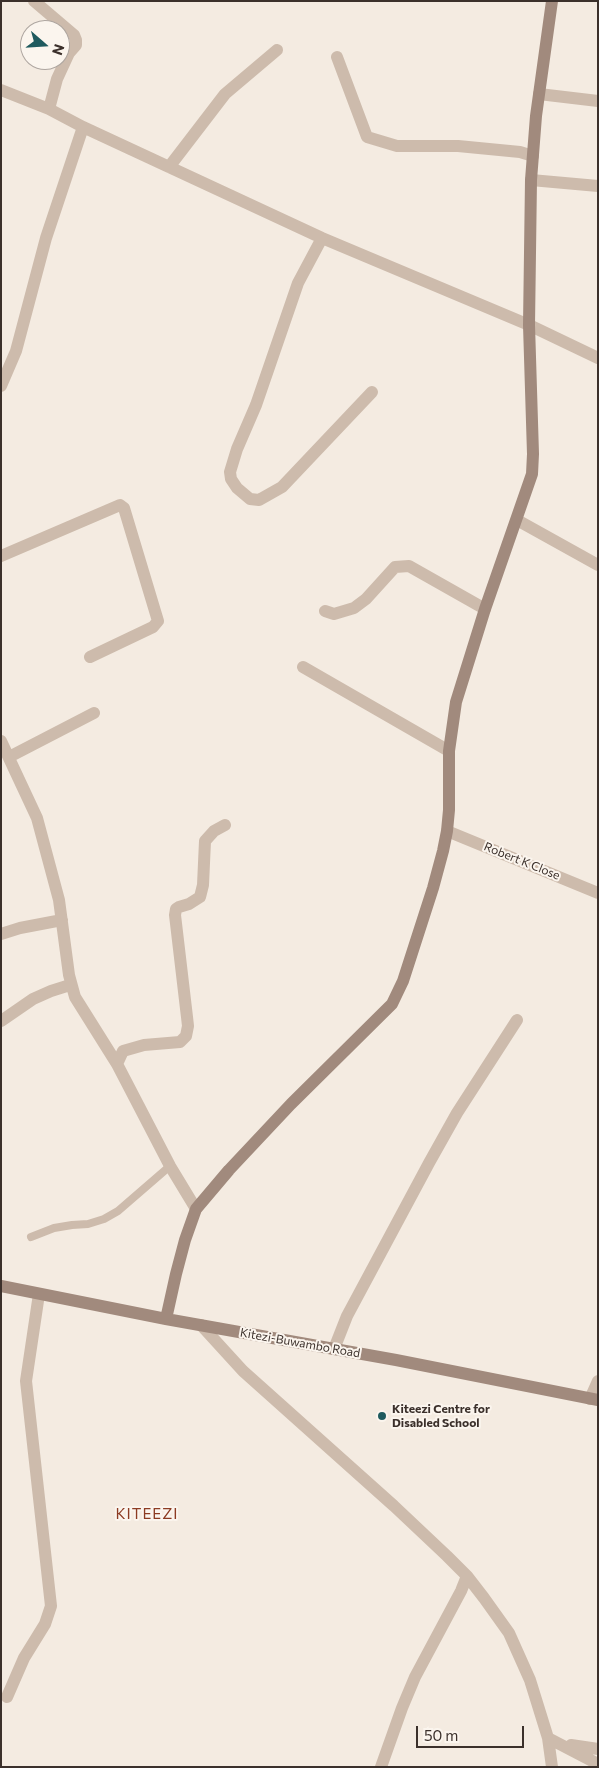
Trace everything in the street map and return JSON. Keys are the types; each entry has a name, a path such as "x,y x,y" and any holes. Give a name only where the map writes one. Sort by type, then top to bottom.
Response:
{"street":[{"path":"34,1 74,35 76,40 76,45 69,54 57,79 49,109"},
{"path":"166,1319 176,1274 196,1209 229,1170 291,1104 392,1004 403,981 433,888 447,831 449,751 456,702 528,486 533,460 529,325 531,180 539,94 552,1"},
{"path":"169,166 225,94 277,50"},
{"path":"337,57 368,138 397,146 458,146 520,152 533,156"},
{"path":"1,90 49,109 83,127 322,238 529,325 598,358"},
{"path":"539,94 598,101"},
{"path":"1,386 16,351 46,238 83,127"},
{"path":"531,180 598,186"},
{"path":"322,238 298,284 256,405 237,449 230,472 231,479 237,488 250,499 259,500 282,487 372,392"},
{"path":"1,556 120,505 124,508 158,621 153,627 90,657"},
{"path":"517,520 598,565"},
{"path":"325,610 334,614 354,608 366,599 395,567 409,566 486,609"},
{"path":"303,668 449,751"},
{"path":"9,757 94,713"},
{"path":"1,741 37,818 59,900 70,985 84,1014 118,1064 170,1166 196,1209"},
{"path":"118,1064 123,1051 144,1045 180,1042 186,1036 188,1026 175,915 179,907 189,904 200,897 203,885 205,841 214,831 225,825"},
{"name":"Robert K Close","path":"447,831 598,893"},
{"path":"1,934 20,928 62,920"},
{"path":"1,1021 33,999 70,985"},
{"path":"334,1349 347,1316 429,1163 457,1113 517,1020"},
{"name":"Kitezi-Buwambo Road","path":"1,1286 166,1319 396,1360 594,1399"},
{"path":"7,1697 24,1658 45,1624 51,1606 26,1381 39,1294"},
{"path":"201,1325 243,1371 394,1506 466,1576 509,1633 530,1680 548,1738 552,1767"},
{"path":"594,1399 598,1381"},
{"path":"381,1767 415,1677 461,1591 466,1576"},
{"path":"548,1738 598,1764"},
{"path":"562,1744 598,1749"}],"lane":[{"path":"31,1237 54,1228 72,1224 88,1224 104,1219 118,1211 142,1188 158,1178 170,1166"}],"place":[{"name":"Kiteezi Centre for Disabled School","path":"382,1416"}],"district":[{"name":"KITEEZI","path":"147,1514"}]}
